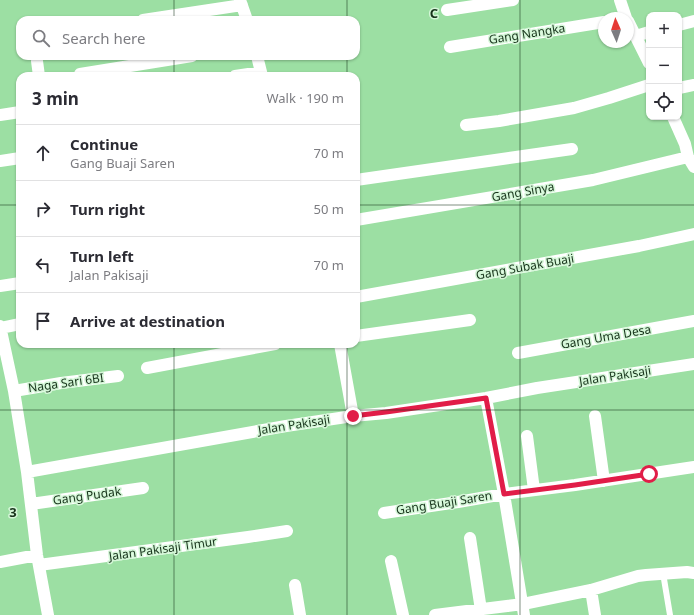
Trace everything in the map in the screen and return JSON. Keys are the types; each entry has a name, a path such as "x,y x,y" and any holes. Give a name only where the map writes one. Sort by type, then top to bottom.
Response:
{"street":[{"path":"447,10 513,0"},
{"path":"620,0 624,12"},
{"path":"166,16 241,3 246,16"},
{"path":"682,23 694,21"},
{"name":"Gang Nangka","path":"450,47 598,23"},
{"path":"634,32 646,57"},
{"path":"636,36 646,33"},
{"path":"92,72 167,60"},
{"path":"258,60 261,72"},
{"path":"37,61 38,72"},
{"path":"682,87 694,85"},
{"path":"466,125 574,108 646,86"},
{"path":"0,115 16,113"},
{"path":"675,120 689,143 691,162"},
{"path":"360,179 572,149"},
{"path":"0,161 16,159"},
{"name":"Gang Sinya","path":"360,219 691,162"},
{"name":"Gang Subak Buaji","path":"360,296 639,246 694,234"},
{"path":"0,286 16,284"},
{"path":"360,335 470,320"},
{"name":"Gang Uma Desa","path":"518,353 694,320"},
{"path":"16,325 0,327 14,391 38,560 48,615"},
{"path":"147,368 254,348"},
{"path":"341,348 353,416"},
{"name":"Jalan Pakisaji","path":"26,472 286,426 486,398 537,388 694,364"},
{"name":"Naga Sari 6BI","path":"14,391 61,383 118,376"},
{"path":"486,398 524,610"},
{"path":"595,416 604,480"},
{"path":"527,436 534,490"},
{"name":"Gang Buaji Saren","path":"384,513 694,467"},
{"name":"Gang Pudak","path":"31,504 142,488"},
{"name":"Jalan Pakisaji Timur","path":"0,562 38,560 248,537 287,531"},
{"path":"470,538 483,612"},
{"path":"391,561 403,615"},
{"path":"435,615 524,610 638,576 663,573 694,573"},
{"path":"295,585 300,615"},
{"path":"591,590 595,615"}],"lane":[{"path":"663,573 670,615"}],"route":[{"path":"353,416 486,398 504,494 649,474"}]}
